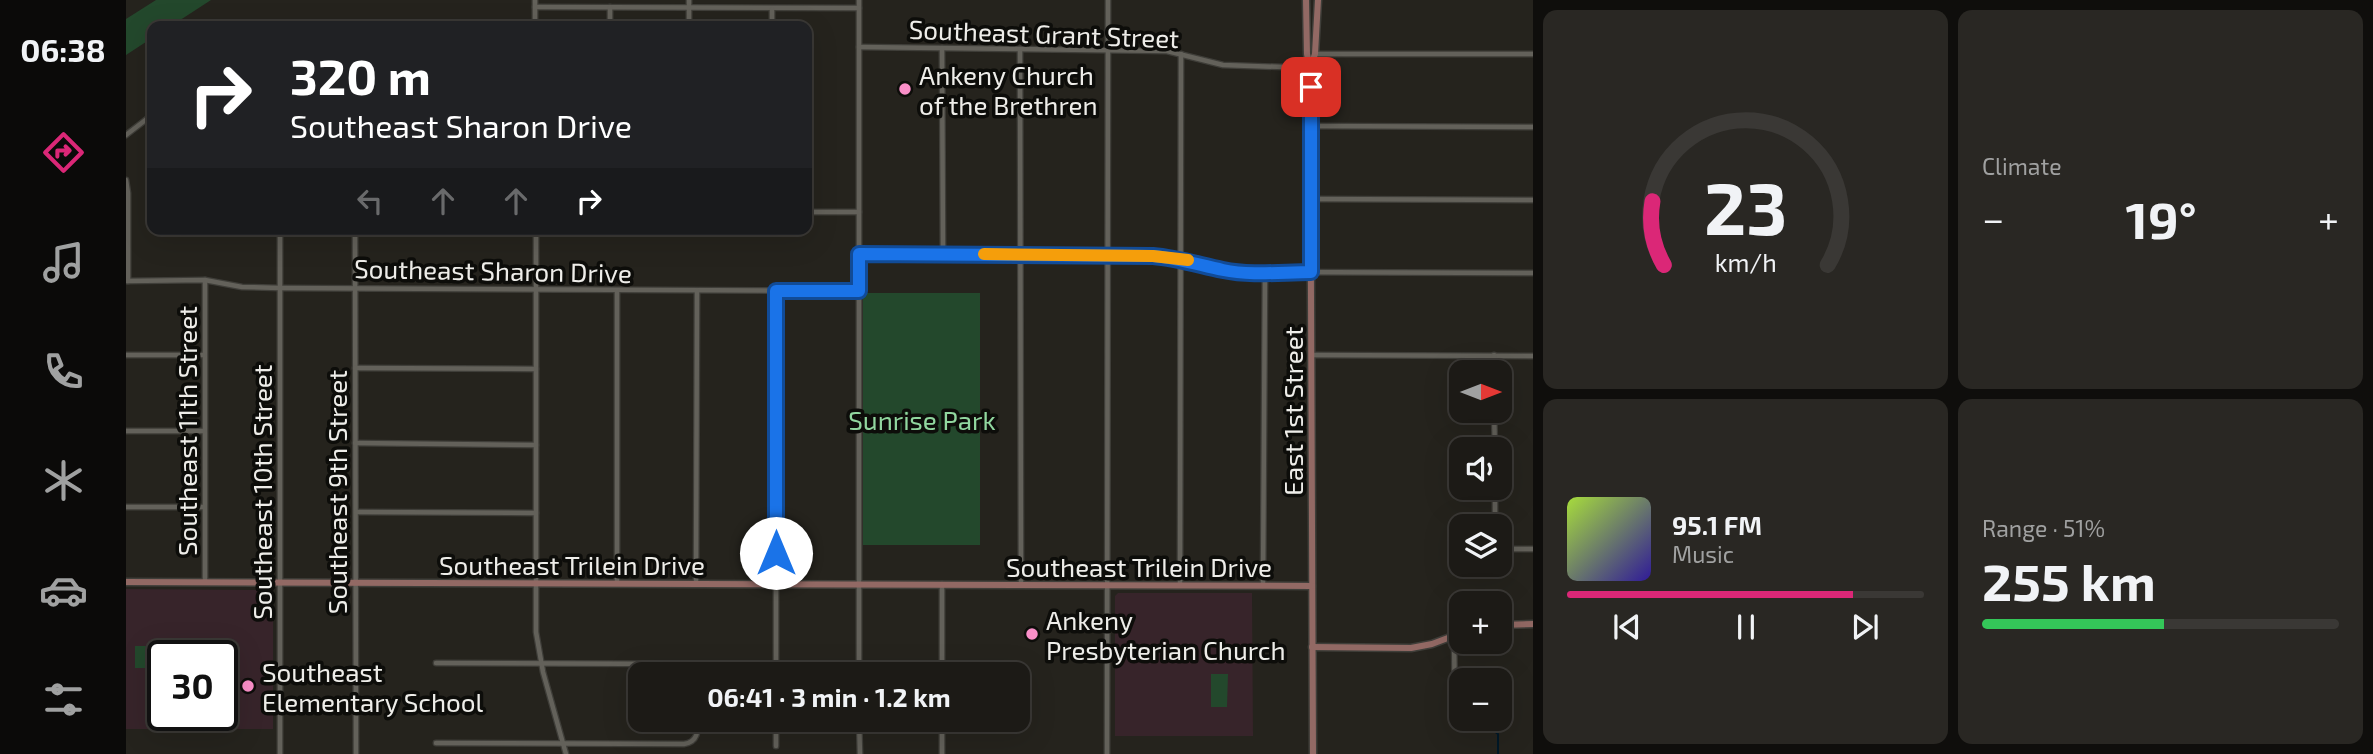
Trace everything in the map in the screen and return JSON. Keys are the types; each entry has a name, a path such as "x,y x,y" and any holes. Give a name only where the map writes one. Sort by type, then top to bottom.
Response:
{"street":[{"path":"535,0 535,21"},
{"path":"689,0 689,21"},
{"path":"859,0 859,662"},
{"path":"1107,754 1108,0"},
{"name":"East 1st Street","path":"1306,0 1308,62 1311,68"},
{"name":"East 1st Street","path":"1313,754 1311,68 1315,54 1318,0"},
{"path":"536,7 859,8"},
{"path":"610,7 610,21"},
{"path":"772,9 772,21"},
{"name":"Southeast Grant Street","path":"859,47 1167,51 1223,65 1311,68"},
{"path":"942,48 943,254"},
{"path":"1020,50 1021,585"},
{"path":"1180,585 1181,54"},
{"path":"1315,54 1533,54"},
{"path":"126,135 147,120"},
{"path":"1311,126 1533,127"},
{"path":"126,180 127,281"},
{"path":"1311,199 1533,200"},
{"path":"812,212 859,212"},
{"name":"Southeast 10th Street","path":"280,235 280,754"},
{"name":"Southeast 9th Street","path":"355,235 356,754"},
{"path":"536,235 536,632 541,663 566,754"},
{"path":"859,254 1153,256 1181,259 1224,271 1533,273"},
{"path":"1263,586 1265,272"},
{"name":"Southeast Sharon Drive","path":"127,281 205,280 242,287 280,288 859,291"},
{"name":"Southeast 11th Street","path":"205,280 205,582"},
{"path":"617,583 618,291"},
{"path":"696,584 697,291"},
{"path":"776,291 776,662"},
{"path":"126,355 204,355"},
{"path":"1311,355 1533,356"},
{"path":"1494,355 1494,360"},
{"path":"355,368 536,369"},
{"path":"126,431 204,430"},
{"path":"355,443 536,445"},
{"path":"126,507 205,507"},
{"path":"356,512 536,513"},
{"path":"1512,549 1533,549"},
{"name":"Southeast Trilein Drive","path":"126,582 1312,586"},
{"path":"942,584 942,662"},
{"path":"1512,625 1533,624"},
{"path":"1312,647 1411,648 1449,637"},
{"path":"436,663 628,664"},
{"path":"436,743 687,744 696,736 696,732"},
{"path":"776,732 776,746"},
{"path":"859,732 860,754"},
{"path":"942,732 942,754"}],"shaded area":[{"name":"Southeast Elementary School","path":"126,589 273,590 273,729 238,729 238,640 147,640 147,729 126,729"},
{"path":"1118,593 1252,593 1253,736 1115,736 1115,596"}],"green space":[{"path":"156,0 211,0 179,21 147,21 147,41 126,55 126,19"},
{"name":"Sunrise Park","path":"863,293 980,293 980,545 863,545"},
{"path":"135,646 147,646 147,668 135,668"},
{"path":"1211,674 1228,674 1227,707 1211,707"}],"waterway":[{"path":"1494,731 1498,734 1498,754"}],"slow traffic":[{"path":"984,254 1153,256 1188,260"}],"place":[{"name":"Ankeny Church of the Brethren","path":"905,89"},
{"name":"Ankeny Presbyterian Church","path":"1032,634"},
{"name":"Southeast Elementary School","path":"248,686"}],"route":[{"path":"776,553 776,291 859,291 859,254 1153,256 1186,260 1224,271 1311,272 1311,87"}]}
